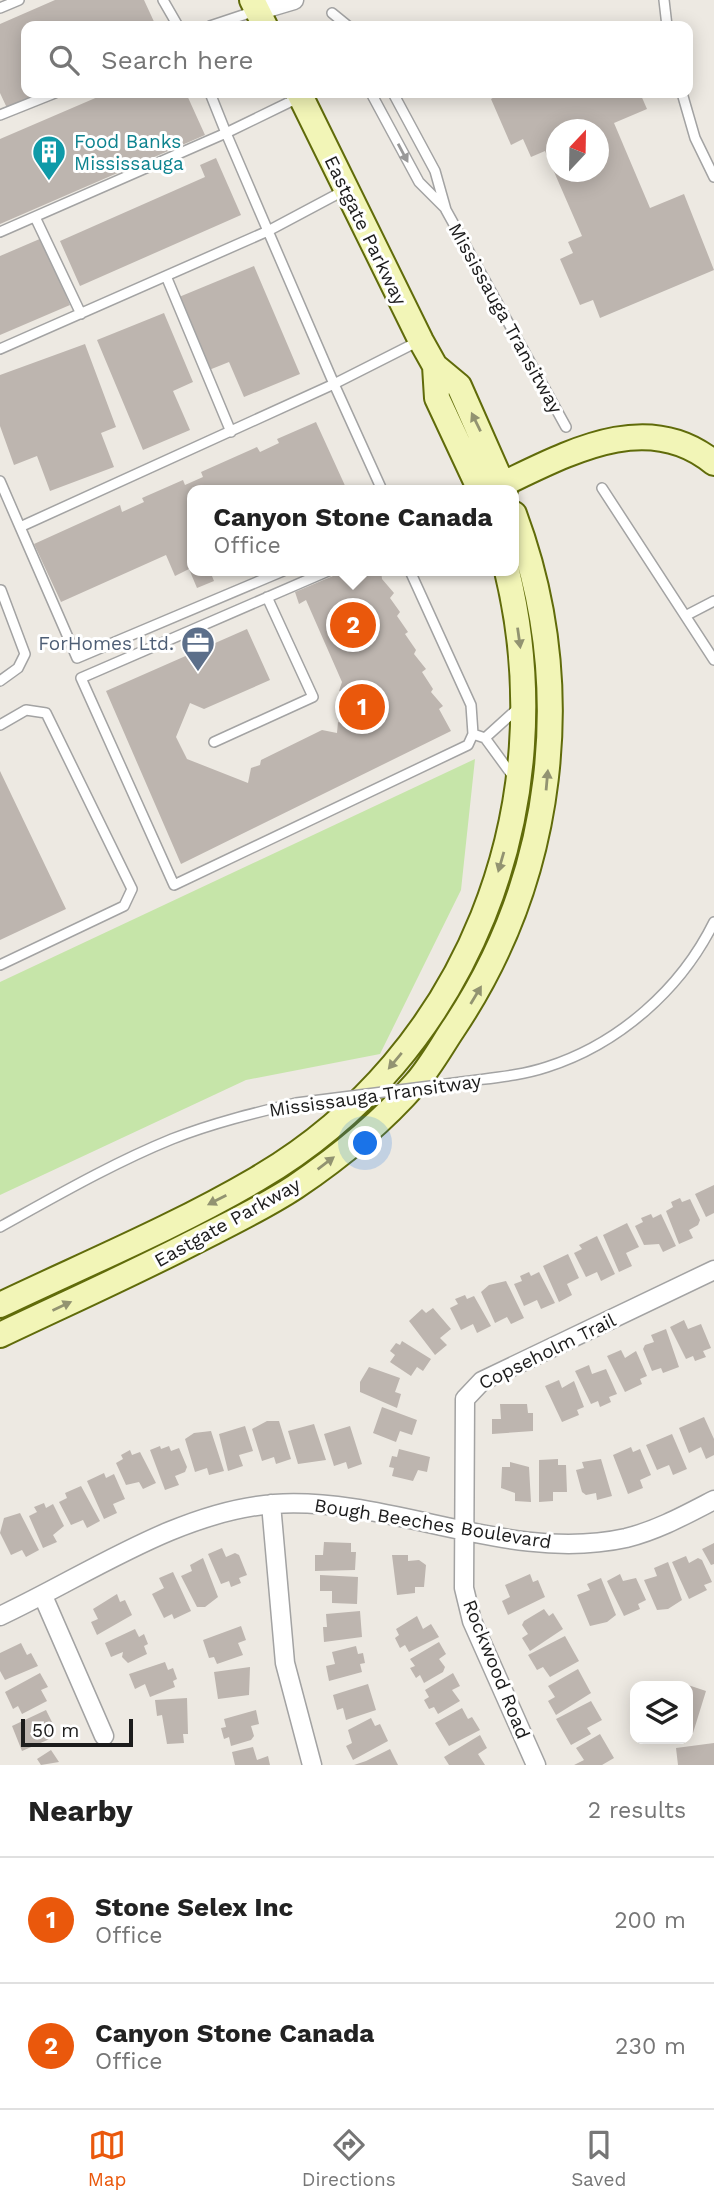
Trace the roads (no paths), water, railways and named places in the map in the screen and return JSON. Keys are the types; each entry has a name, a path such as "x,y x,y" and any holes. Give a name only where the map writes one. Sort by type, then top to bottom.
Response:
{"main road":[{"name":"Eastgate Parkway","path":"301,98 435,366 437,398 492,485"},
{"path":"504,485 583,449 624,436 649,435 679,442 714,463"},
{"name":"Eastgate Parkway","path":"0,1335 204,1237 293,1188 349,1146 417,1083 477,994 503,943 522,894 545,799 551,737 541,615 519,530"},
{"name":"Eastgate Parkway","path":"0,1305 161,1229 258,1178 360,1100 396,1060 429,1017 474,940 503,859 519,789 525,697 515,603 508,576"}],"street":[{"path":"258,12 294,0"},
{"name":"Copseholm Trail","path":"463,1530 463,1405 471,1388 714,1270"},
{"name":"Bough Beeches Boulevard","path":"0,1616 189,1523 238,1508 271,1504 335,1504 463,1530 555,1543 598,1542 657,1529 714,1500"},
{"path":"271,1504 285,1662 312,1765"},
{"name":"Rockwood Road","path":"463,1530 464,1588 472,1621 536,1765"},
{"path":"43,1596 104,1737"}],"lane":[{"path":"0,8 19,0"},
{"path":"163,0 175,21"},
{"path":"664,0 666,21"},
{"path":"227,21 258,12"},
{"path":"336,21 332,13 342,21"},
{"path":"0,115 42,98"},
{"path":"212,98 380,485"},
{"path":"0,232 226,132 294,98"},
{"name":"Mississauga Transitway","path":"374,98 419,182 446,210"},
{"name":"Mississauga Transitway","path":"396,98 435,171 446,210 566,427"},
{"path":"683,98 695,138 714,177"},
{"path":"0,349 268,231 345,190"},
{"path":"35,216 81,314"},
{"path":"166,276 231,432"},
{"path":"20,527 231,432 421,341"},
{"path":"0,481 77,658 271,576"},
{"path":"602,488 714,660"},
{"path":"316,576 81,678 174,885 468,745 473,734 471,705 412,576"},
{"path":"0,590 24,654 19,668 0,681"},
{"path":"214,742 313,697 267,597"},
{"path":"687,615 714,601"},
{"path":"485,738 506,722 525,697"},
{"path":"0,724 26,710 46,713 132,889 124,906 0,965"},
{"path":"473,734 485,738 509,769 519,789"},
{"name":"Mississauga Transitway","path":"0,1227 83,1181 173,1139 235,1117 296,1103 462,1082 546,1068 593,1048 635,1020 671,987 698,954 714,922"}],"place":[{"name":"Food Banks Mississauga","path":"49,182"},
{"name":"Canyon Stone Canada","path":"353,625"},
{"name":"ForHomes Ltd.","path":"198,673"},
{"name":"Stone Selex Inc","path":"362,707"}]}
